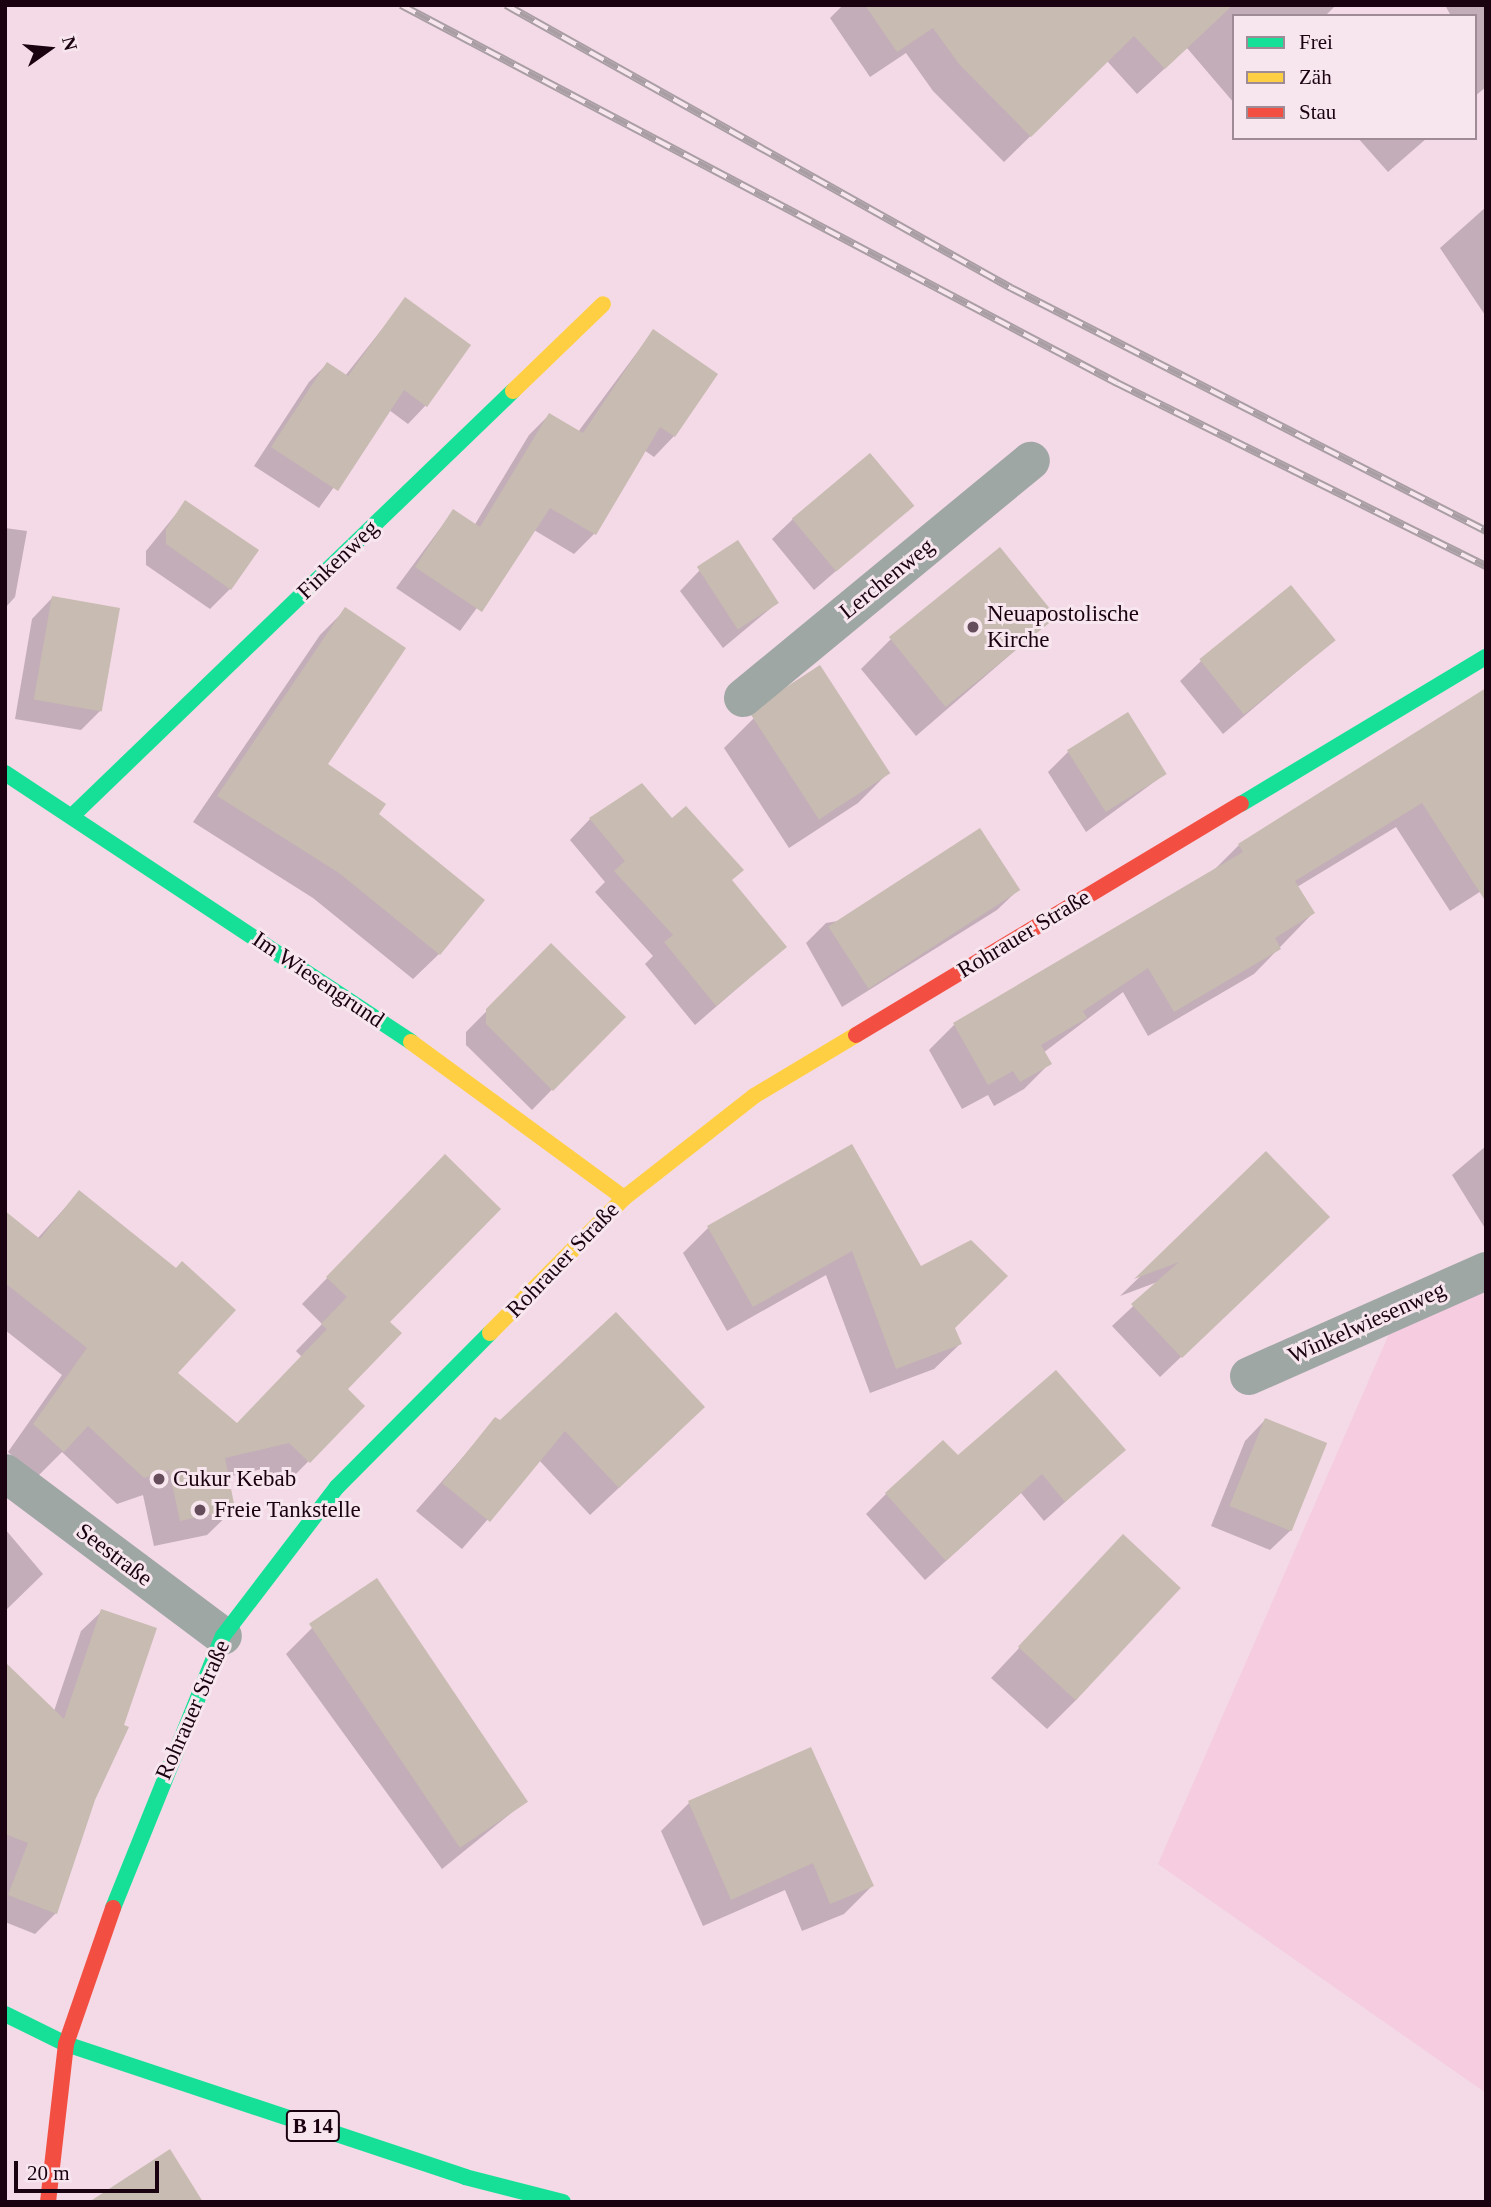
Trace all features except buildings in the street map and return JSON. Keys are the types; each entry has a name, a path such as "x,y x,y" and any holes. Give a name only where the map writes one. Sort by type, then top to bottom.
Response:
{"street":[{"name":"Finkenweg","path":"72,816 603,304"},
{"name":"Lerchenweg","path":"743,698 1031,461"},
{"name":"Rohrauer Straße","path":"48,2202 66,2044 136,1840 223,1636 337,1487 624,1198 754,1096 1486,657"},
{"name":"Im Wiesengrund","path":"5,773 403,1036 624,1198"},
{"name":"Winkelwiesenweg","path":"1249,1376 1486,1271"},
{"name":"Seestraße","path":"5,1473 223,1636"},
{"name":"B 14","path":"5,2014 66,2044 465,2177 562,2202"}],"shaded area":[{"path":"1486,1286 1486,2093 1158,1864 1392,1327"}],"railway":[{"path":"401,5 1117,383 1486,566"},
{"path":"506,5 1011,288 1486,531"}],"traffic: fast":[{"path":"72,816 513,391"},
{"path":"1241,804 1486,657"},
{"path":"5,773 411,1042"},
{"path":"113,1908 223,1636 337,1487 490,1333"},
{"path":"5,2014 66,2044 465,2177 563,2202"}],"traffic: slow":[{"path":"513,391 603,304"},
{"path":"490,1333 624,1198 754,1096 856,1035"},
{"path":"411,1042 624,1198"}],"traffic: jam":[{"path":"856,1035 1241,804"},
{"path":"48,2202 66,2044 113,1908"}],"place":[{"name":"Neuapostolische Kirche","path":"973,627"},
{"name":"Cukur Kebab","path":"159,1479"},
{"name":"Freie Tankstelle","path":"200,1510"}]}
